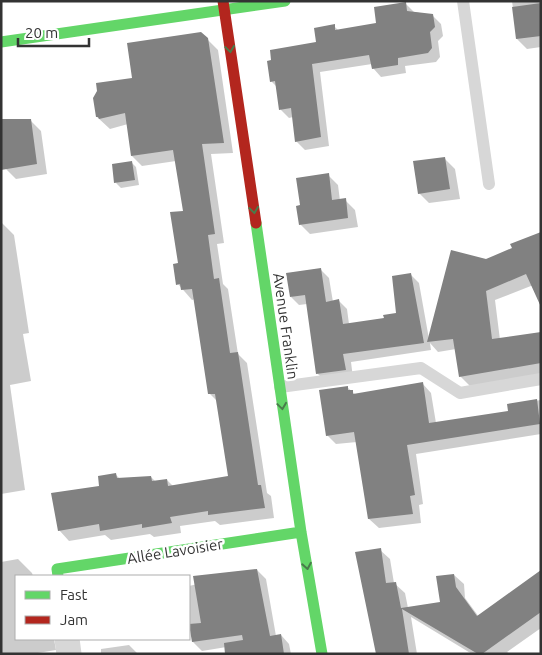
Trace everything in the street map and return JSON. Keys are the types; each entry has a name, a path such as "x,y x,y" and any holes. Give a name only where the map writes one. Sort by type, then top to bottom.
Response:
{"street":[{"path":"1,42 224,6 285,1"},
{"name":"Avenue Franklin","path":"224,6 301,532 322,654"},
{"name":"Allée Lavoisier","path":"58,575 57,569 301,532"},
{"path":"67,640 69,654"}],"lane":[{"path":"463,1 489,184"},
{"path":"280,388 421,368 460,393 541,379"}],"building":[{"path":"406,2 407,11 433,14 435,27 430,32 432,48 428,53 398,58 398,65 372,69 369,55 312,64 321,137 295,142 291,108 279,110 275,81 270,82 267,61 271,60 270,50 316,42 314,28 335,24 335,30 376,23 374,7"},
{"path":"541,3 541,36 516,39 512,7"},
{"path":"201,32 208,38 224,143 202,144 215,234 208,235 214,279 219,278 230,353 238,352 258,485 261,485 265,508 208,515 208,511 170,517 172,523 142,528 142,524 100,531 99,524 58,531 51,493 99,486 98,476 116,473 117,478 151,476 152,481 167,479 168,486 228,476 215,394 208,394 192,289 181,290 180,284 176,285 173,264 178,263 170,212 183,211 173,150 131,156 125,113 99,119 96,117 93,98 97,91 96,83 132,78 127,43"},
{"path":"1,119 31,119 37,164 1,170"},
{"path":"445,157 450,189 418,194 413,161"},
{"path":"132,161 135,180 114,183 112,164"},
{"path":"329,173 332,200 346,198 348,218 299,225 296,206 300,205 296,178"},
{"path":"541,232 541,307 526,274 486,291 492,339 541,332 541,363 459,377 453,339 427,342 451,250 486,259 512,248 510,244"},
{"path":"321,268 326,302 339,299 343,324 384,318 383,315 396,313 392,276 411,273 424,343 343,354 346,370 316,374 305,295 290,297 286,273"},
{"path":"423,382 429,423 508,411 507,404 537,399 540,424 407,445 415,495 410,496 413,514 368,519 354,432 326,436 319,390 348,386 348,390 353,390 353,394"},
{"path":"381,548 386,583 396,582 401,608 440,602 436,576 454,574 456,587 477,616 541,570 541,612 482,654 478,654 402,609 409,654 376,654 355,552"},
{"path":"257,569 270,636 281,634 284,654 225,654 224,643 243,640 242,635 192,642 190,624 201,623 193,576"}],"traffic: fast":[{"path":"1,42 285,1"},
{"path":"256,223 301,532 322,654"},
{"path":"58,575 57,569 301,532"}],"traffic: jam":[{"path":"223,1 256,223"}]}
